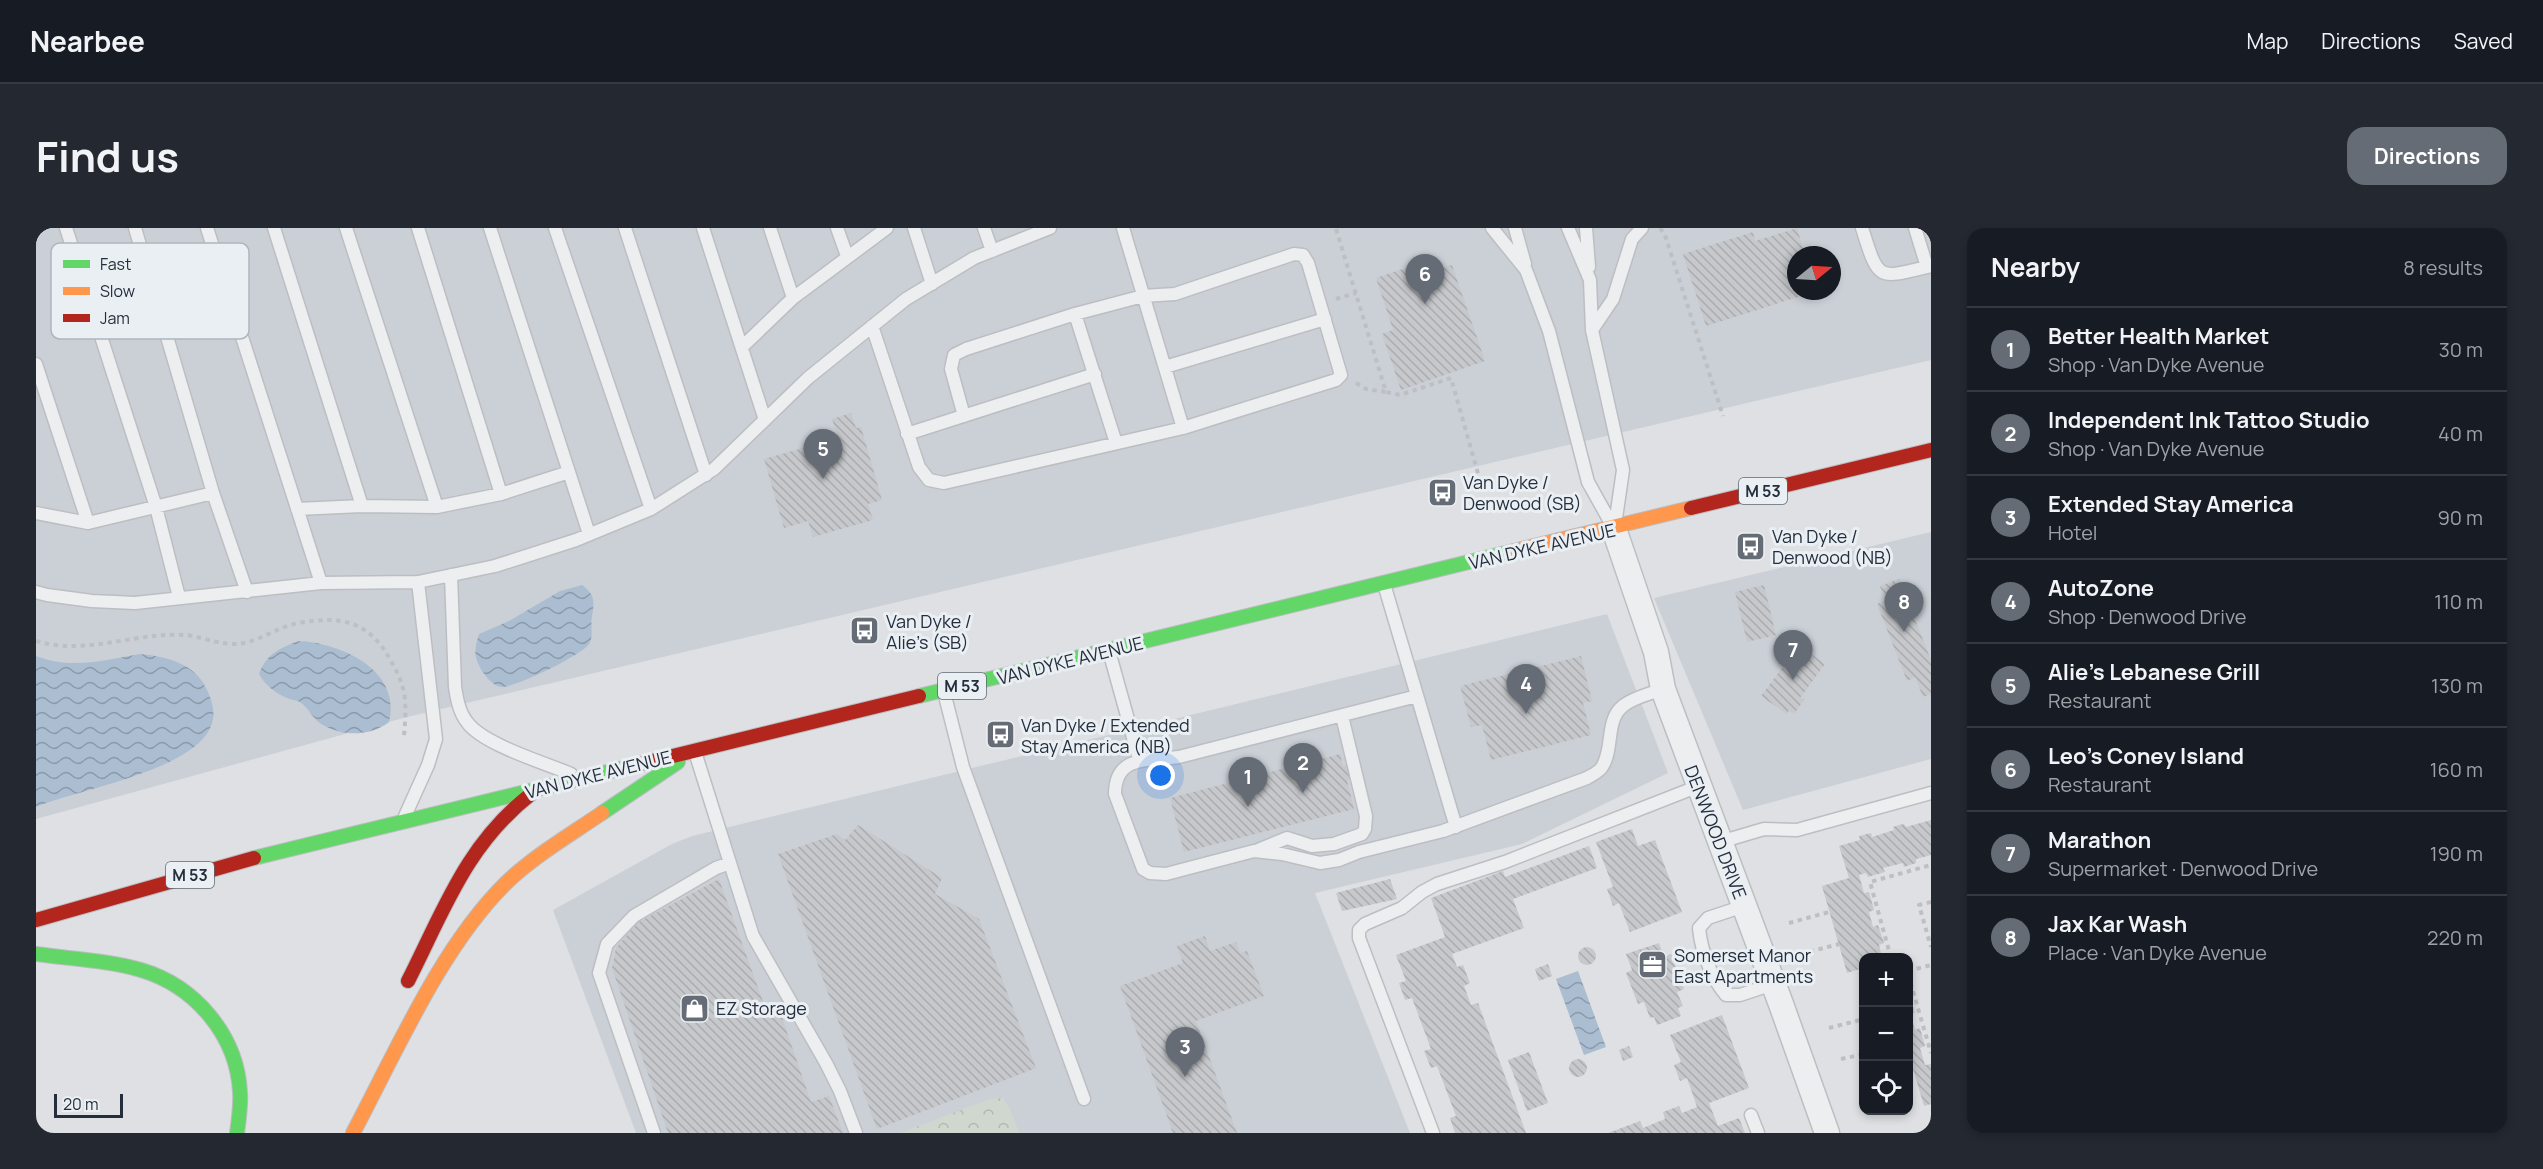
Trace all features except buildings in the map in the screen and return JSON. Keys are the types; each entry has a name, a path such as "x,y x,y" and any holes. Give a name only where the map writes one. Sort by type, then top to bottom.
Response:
{"main road":[{"name":"VAN DYKE AVENUE","path":"36,920 251,859 1384,583 1929,454"},
{"path":"352,1133 453,947 485,904 526,865 695,751"},
{"path":"403,991 472,853 490,828 514,805 540,788"},
{"path":"36,954 143,970 181,988 201,1005 215,1022 235,1062 240,1087 237,1133"}],"street":[{"name":"DENWOOD DRIVE","path":"1614,529 1656,652 1663,689 1827,1133"}],"lane":[{"path":"66,228 71,243"},
{"path":"135,228 139,243"},
{"path":"207,228 212,243"},
{"path":"274,228 363,506"},
{"path":"346,228 437,507"},
{"path":"418,228 501,494"},
{"path":"490,228 589,534"},
{"path":"555,228 651,509"},
{"path":"625,228 706,475"},
{"path":"703,228 765,420"},
{"path":"770,228 793,298"},
{"path":"837,228 847,256"},
{"path":"742,347 793,298 887,228"},
{"path":"914,228 932,284"},
{"path":"984,228 992,251"},
{"path":"36,592 92,601 135,603 321,583 418,582 495,566 589,534 651,509 706,475 808,378 906,299 974,258 1049,228"},
{"path":"1123,228 1183,428"},
{"path":"1492,228 1526,270"},
{"path":"1515,228 1526,270 1549,331 1588,482 1614,529"},
{"path":"1568,228 1590,280"},
{"path":"1586,228 1592,330 1623,470 1614,529"},
{"path":"1592,330 1613,299 1632,239 1642,228"},
{"path":"1862,228 1874,265 1881,273 1894,275 1929,266 1915,228"},
{"path":"872,326 919,467 929,480 944,483 1183,428 1336,380 1341,375 1308,262 1303,255 1294,254 1175,294 1143,296 1075,314 966,349 954,355 951,369 964,416"},
{"path":"1075,314 1116,443"},
{"path":"1165,367 1325,319"},
{"path":"102,339 156,507 179,597"},
{"path":"168,339 213,493 247,592"},
{"path":"243,339 321,583"},
{"path":"36,364 88,523"},
{"path":"907,434 1095,375"},
{"path":"297,509 363,506 437,507 501,494 569,472"},
{"path":"36,513 88,523 213,493"},
{"path":"451,575 455,687 457,701 466,722 473,730 490,740 581,778"},
{"path":"403,822 428,765 436,740 418,582"},
{"path":"1384,583 1456,827"},
{"path":"1109,650 1139,759"},
{"path":"1254,851 1282,854 1320,863 1456,827 1587,778 1601,768 1607,753 1613,722 1622,706 1663,689"},
{"path":"944,691 963,766 1084,1099"},
{"path":"1342,716 1366,816 1365,829 1362,834 1334,844 1312,846 1287,838 1254,851 1166,874 1157,875 1143,869 1115,794 1115,783 1119,773 1139,759 1179,757 1417,696"},
{"path":"695,751 753,936 831,1072 856,1133"},
{"path":"1433,1133 1359,939 1359,930 1365,924 1402,908 1437,884 1506,862 1699,786"},
{"path":"1720,842 1764,829 1797,830 1931,793"},
{"path":"654,1133 599,974 607,944 634,916 716,868 730,863"},
{"path":"1744,906 1708,918 1699,928 1700,942 1718,987 1726,995 1740,995 1773,984"},
{"path":"1751,1115 1758,1133"}],"path":[{"path":"1660,228 1665,235 1723,416"},
{"path":"1336,229 1386,392"},
{"path":"1341,375 1366,389 1400,395 1451,378 1479,477"},
{"path":"36,641 66,648 172,634 194,636 230,645 258,639 298,623 353,622 375,637 386,651 398,676 405,699 405,736"},
{"path":"1910,865 1912,870"},
{"path":"1890,953 1873,900 1870,882 1877,877 1931,865"},
{"path":"1931,902 1919,905 1931,946"},
{"path":"1789,923 1829,912"},
{"path":"1801,954 1839,944"},
{"path":"1913,970 1931,965"},
{"path":"1913,994 1924,1037 1931,1053"},
{"path":"1829,1028 1859,1020"},
{"path":"1841,1059 1859,1054"}],"shaded area":[{"path":"36,228 1931,228 1931,360 407,717 36,819"},
{"path":"1931,532 1931,759 1743,810 1654,598"},
{"path":"1607,614 1668,773 1522,844 1315,893 1410,1133 636,1133 553,910 672,844 692,836"}],"green space":[{"path":"1003,1098 1011,1111 1019,1133 900,1133 990,1099"}],"water":[{"path":"582,585 590,592 593,599 592,635 589,644 562,662 521,682 502,687 489,680 479,666 476,657 479,634 509,621 560,591"},
{"path":"299,641 333,647 365,663 377,674 386,688 391,704 389,722 366,732 340,732 320,723 300,702 283,696 264,682 259,674 266,661 274,653"},
{"path":"140,654 178,662 201,679 210,696 213,714 212,723 202,739 185,753 162,765 135,776 36,807 36,656 75,663"},
{"path":"1578,971 1606,1047 1584,1055 1556,979"}],"traffic: fast":[{"path":"919,696 1514,551"},
{"path":"602,813 678,762"},
{"path":"254,858 632,766"},
{"path":"36,954 102,962 141,970 161,977 195,1001 210,1016 231,1051 240,1092 237,1133"}],"traffic: slow":[{"path":"1514,551 1691,508"},
{"path":"353,1133 440,969 483,909 506,883 528,864 602,813"}],"traffic: jam":[{"path":"1691,508 1931,450"},
{"path":"632,766 919,696"},
{"path":"408,981 446,904 473,857 489,835 531,794"},
{"path":"36,920 254,858"}],"place":[{"name":"Leo's Coney Island","path":"1425,304"},
{"name":"Alie's Lebanese Grill","path":"823,479"},
{"name":"Van Dyke / Denwood (SB)","path":"1442,492"},
{"name":"Van Dyke / Denwood (NB)","path":"1751,546"},
{"name":"Van Dyke / Alie's (SB)","path":"865,631"},
{"name":"Jax Kar Wash","path":"1904,632"},
{"name":"Marathon","path":"1793,680"},
{"name":"AutoZone","path":"1526,714"},
{"name":"Van Dyke / Extended Stay America (NB)","path":"1000,735"},
{"name":"Independent Ink Tattoo Studio","path":"1303,793"},
{"name":"Better Health Market","path":"1248,807"},
{"name":"Somerset Manor East Apartments","path":"1653,965"},
{"name":"EZ Storage","path":"695,1008"},
{"name":"Extended Stay America","path":"1185,1077"}]}
